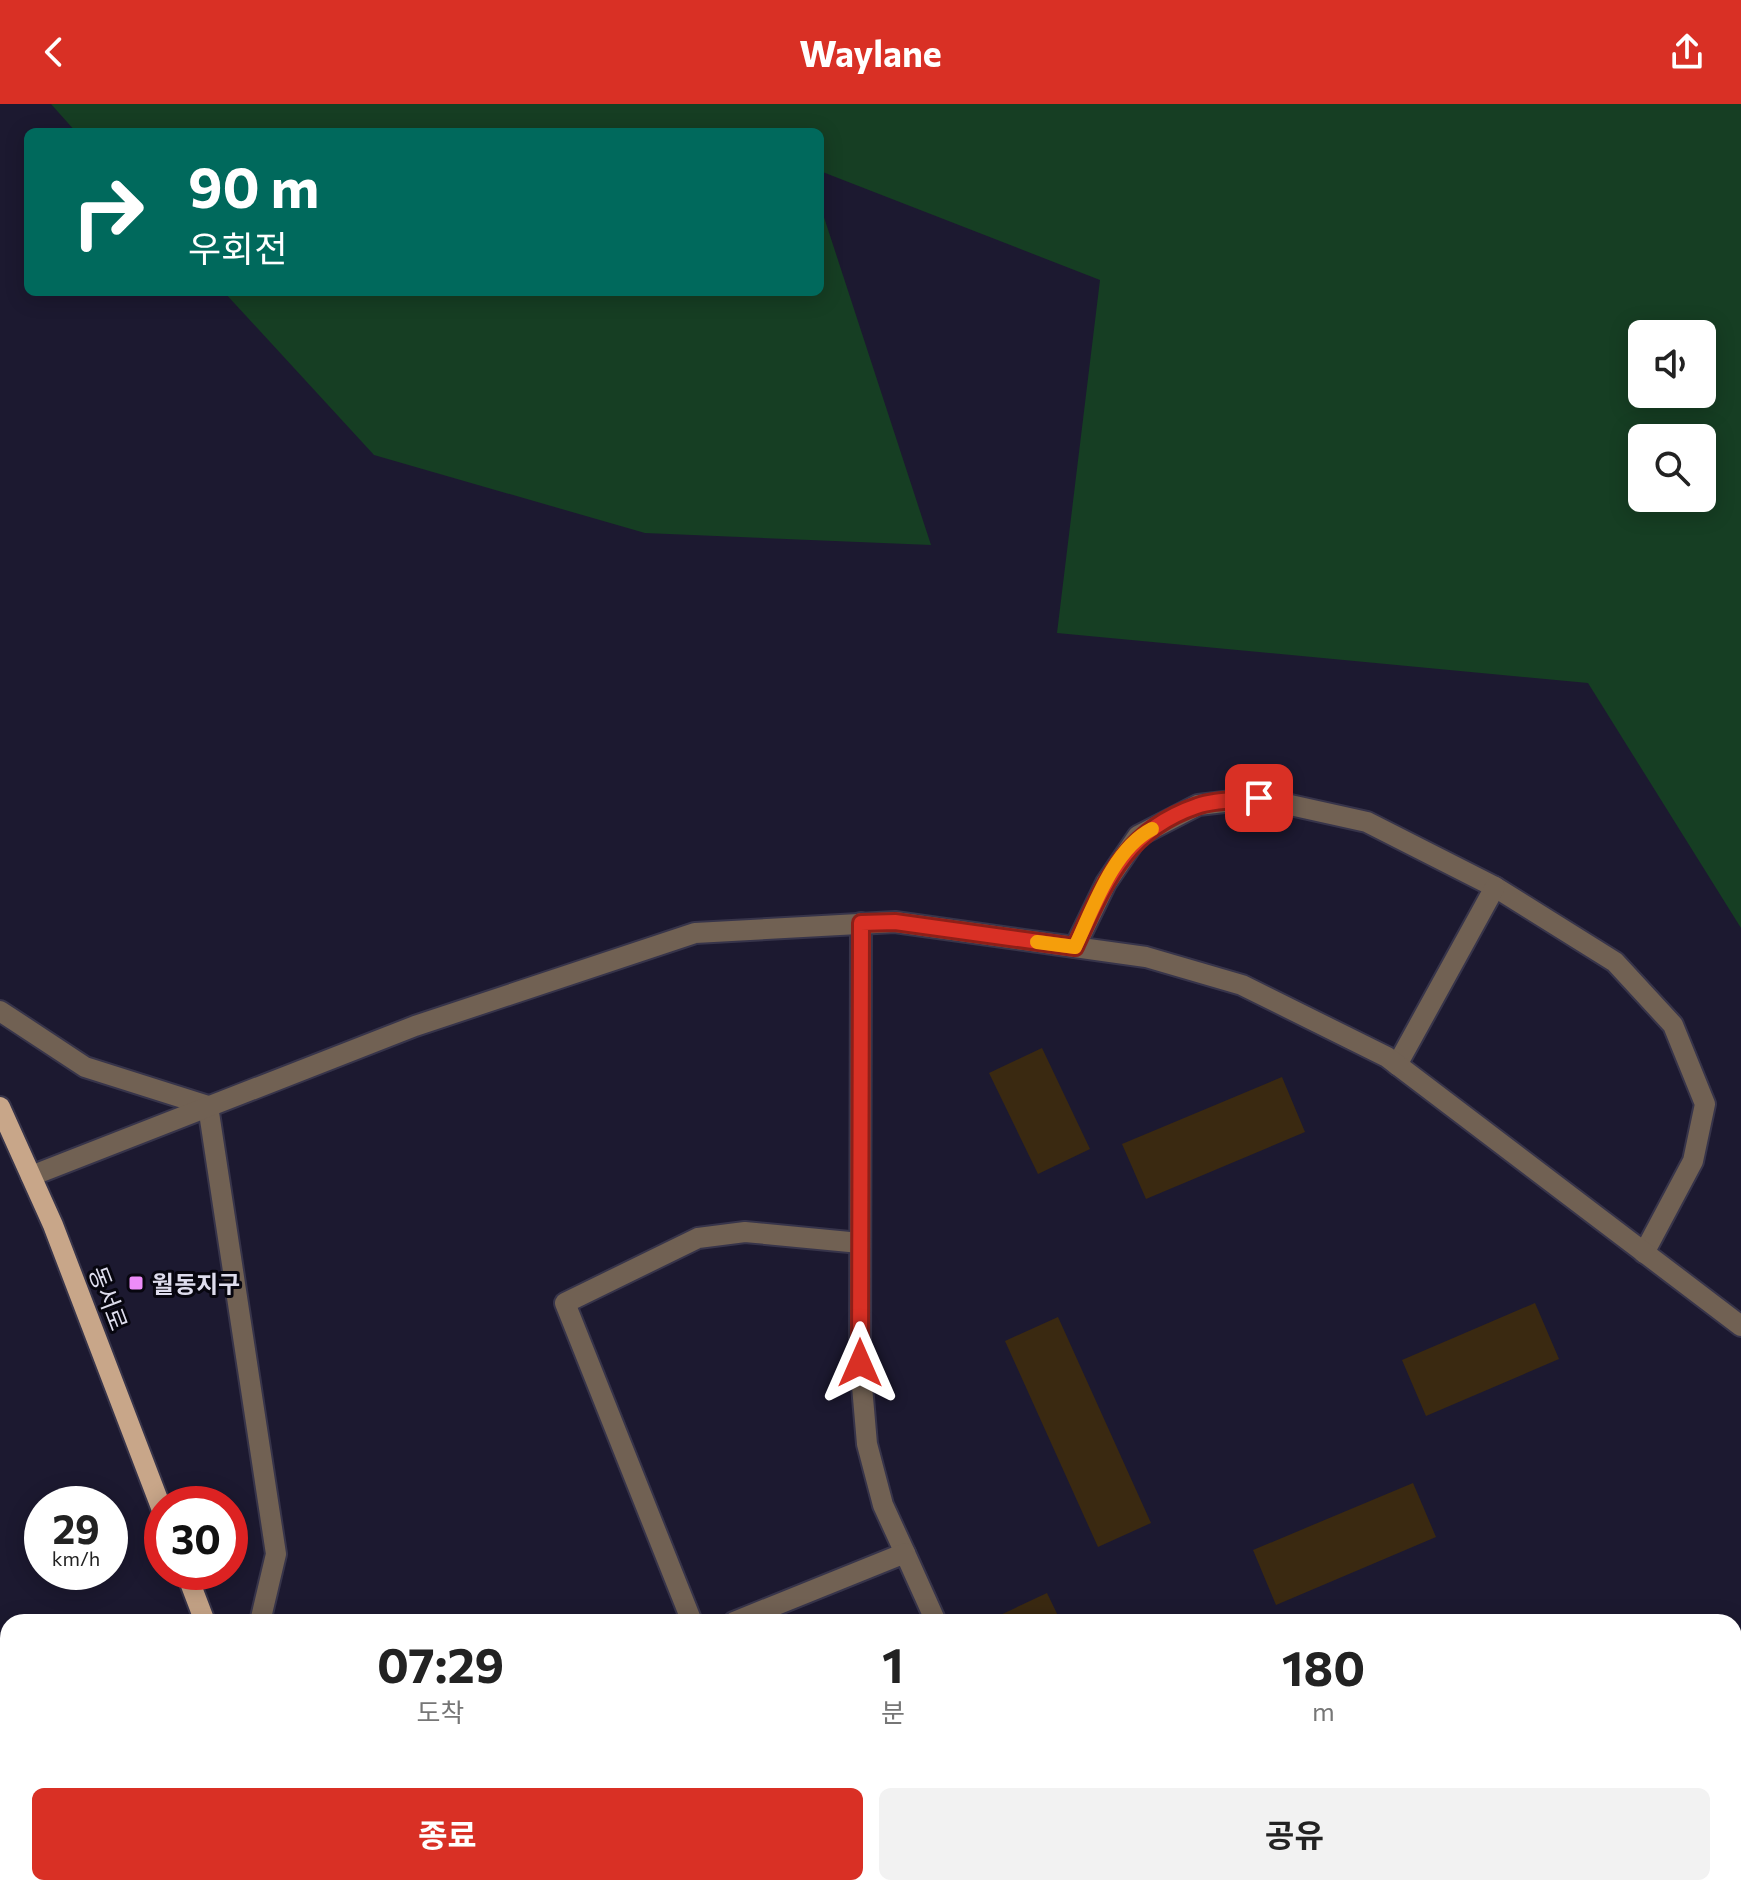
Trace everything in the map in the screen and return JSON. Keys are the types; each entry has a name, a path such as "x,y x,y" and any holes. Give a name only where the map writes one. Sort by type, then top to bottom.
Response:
{"main road":[{"name":"동서로","path":"0,1107 8,1145 31,1176 153,1486"},
{"path":"193,1590 202,1614"}],"street":[{"path":"1075,947 1106,883 1138,836 1198,805 1259,798 1367,822 1495,887 1615,962 1673,1025 1679,1038 1705,1104 1693,1161 1644,1253"},
{"path":"1397,1065 1495,887"},
{"path":"31,1176 415,1026 695,933 895,922 1146,957 1242,985 1397,1065 1741,1326"},
{"path":"861,923 860,1363 867,1444 883,1505 932,1614"},
{"path":"0,1011 85,1067 208,1106"},
{"path":"208,1106 276,1554 262,1614"},
{"path":"689,1614 565,1303 698,1238 745,1232 860,1243"},
{"path":"754,1614 905,1553"}],"green space":[{"path":"51,104 1741,104 1741,928 1588,683 1057,633 1100,280 824,173 824,128 72,128"},
{"path":"824,217 931,545 645,533 374,455 228,296 824,296"}],"building":[{"path":"1042,1048 1090,1149 1038,1174 989,1073"},
{"path":"1282,1077 1305,1132 1146,1199 1122,1144"},
{"path":"1535,1303 1559,1359 1426,1416 1402,1360"},
{"path":"1058,1317 1151,1523 1098,1547 1005,1341"},
{"path":"1413,1483 1436,1537 1276,1605 1253,1550"},
{"path":"1047,1593 1057,1614 1002,1614"}],"slow traffic":[{"path":"1037,942 1075,947 1106,883 1138,836 1152,829"}],"place":[{"name":"월동지구","path":"136,1283"}],"route":[{"path":"860,1363 861,923 895,922 1075,947 1106,883 1138,836 1198,805 1259,798"}]}
